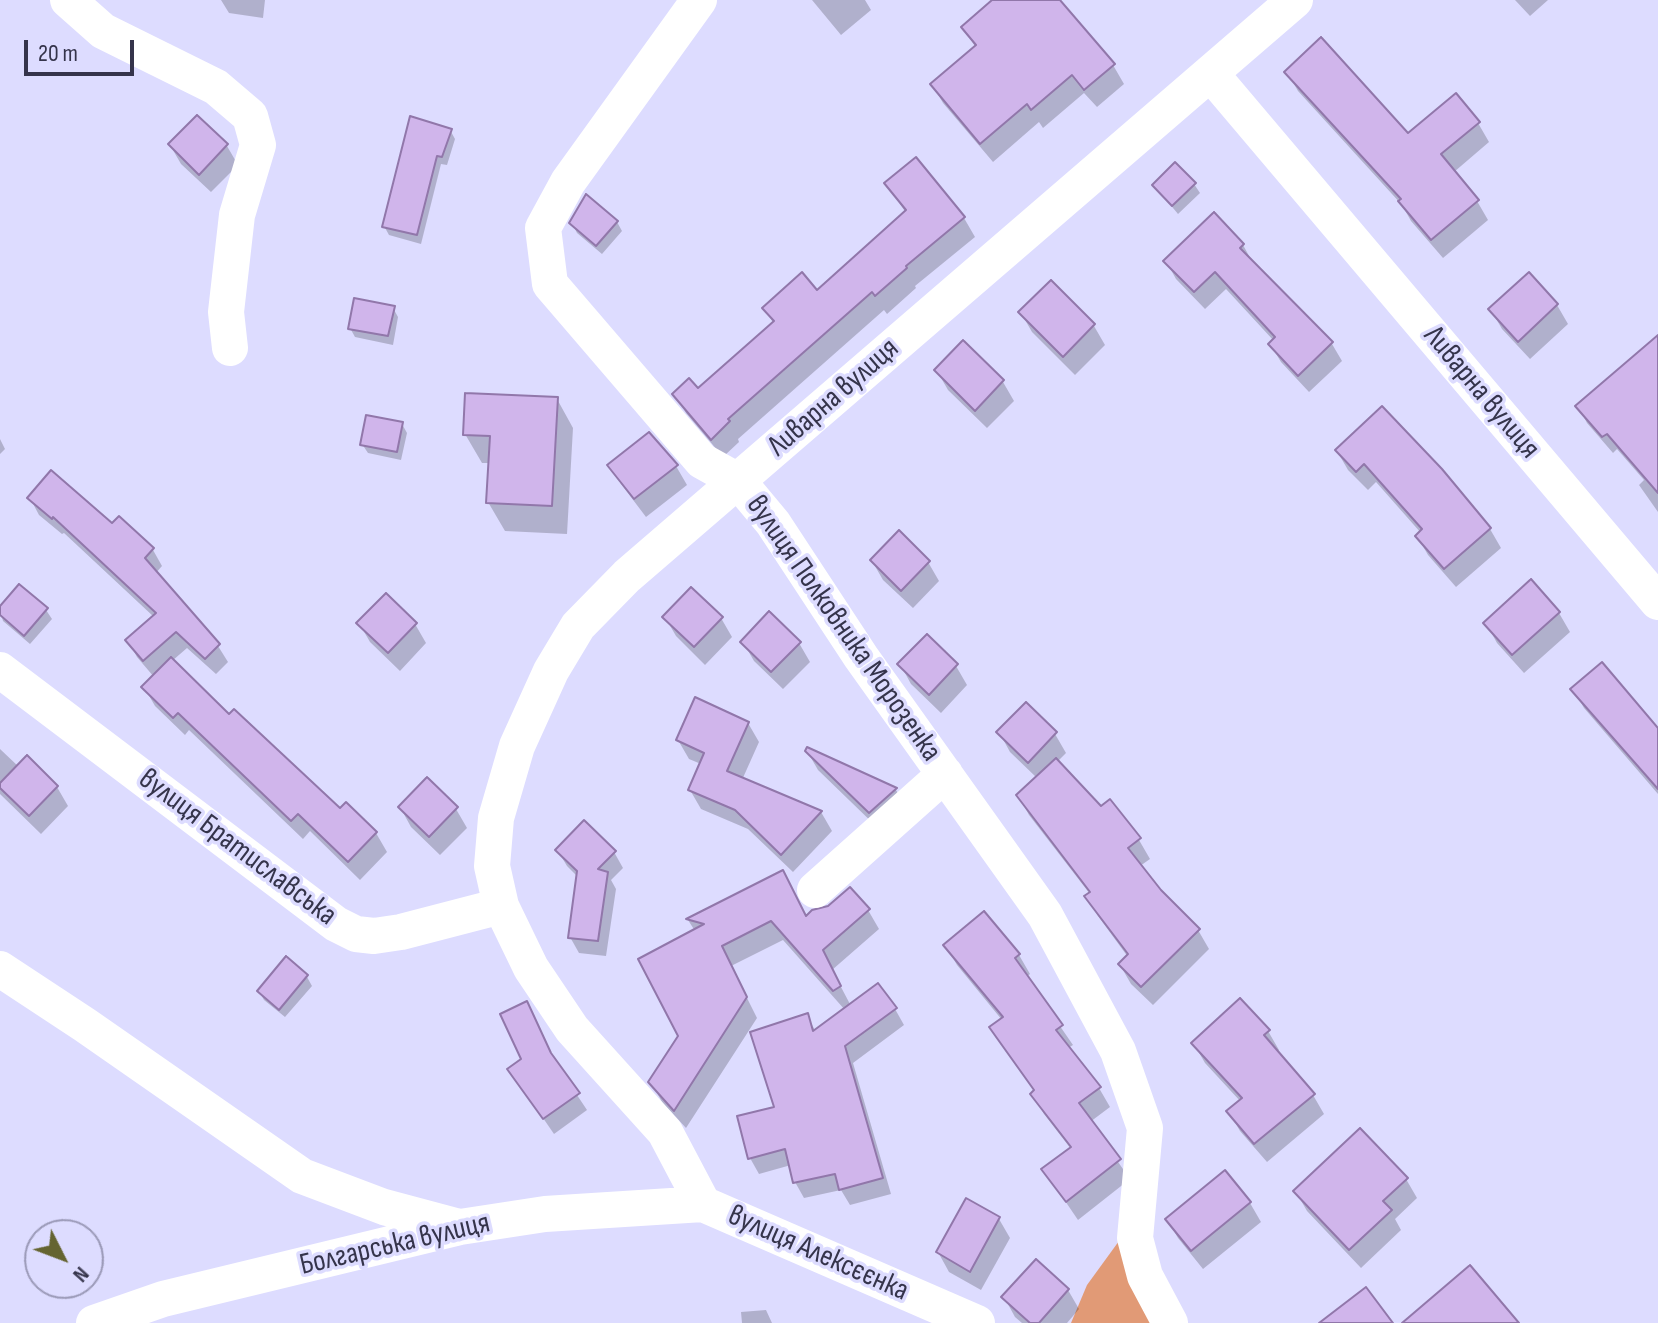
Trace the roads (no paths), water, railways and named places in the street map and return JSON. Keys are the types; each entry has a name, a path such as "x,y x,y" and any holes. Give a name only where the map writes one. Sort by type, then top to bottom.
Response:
{"street":[{"path":"68,0 103,31 216,87 250,116 258,145 237,215 226,312 230,348"},
{"name":"вулиця Полковника Морозенка","path":"699,0 568,182 543,228 550,284 702,461 738,481 773,523 861,657 1045,915 1118,1051 1145,1128 1135,1238 1145,1276 1170,1323"},
{"name":"Ливарна вулиця","path":"703,1204 665,1132 572,1029 531,968 501,906 492,866 496,818 517,746 551,671 578,626 600,602 1295,0"},
{"name":"Ливарна вулиця","path":"1211,74 1658,602"},
{"name":"вулиця Братиславська","path":"0,670 336,924 356,934 374,936 401,932 501,906"},
{"path":"815,890 945,774"},
{"path":"0,969 302,1176 384,1207 460,1227"},
{"name":"Болгарська вулиця","path":"94,1323 163,1299 460,1227 545,1214 703,1204"},
{"name":"вулиця Алексєєнка","path":"703,1204 977,1323"}]}
